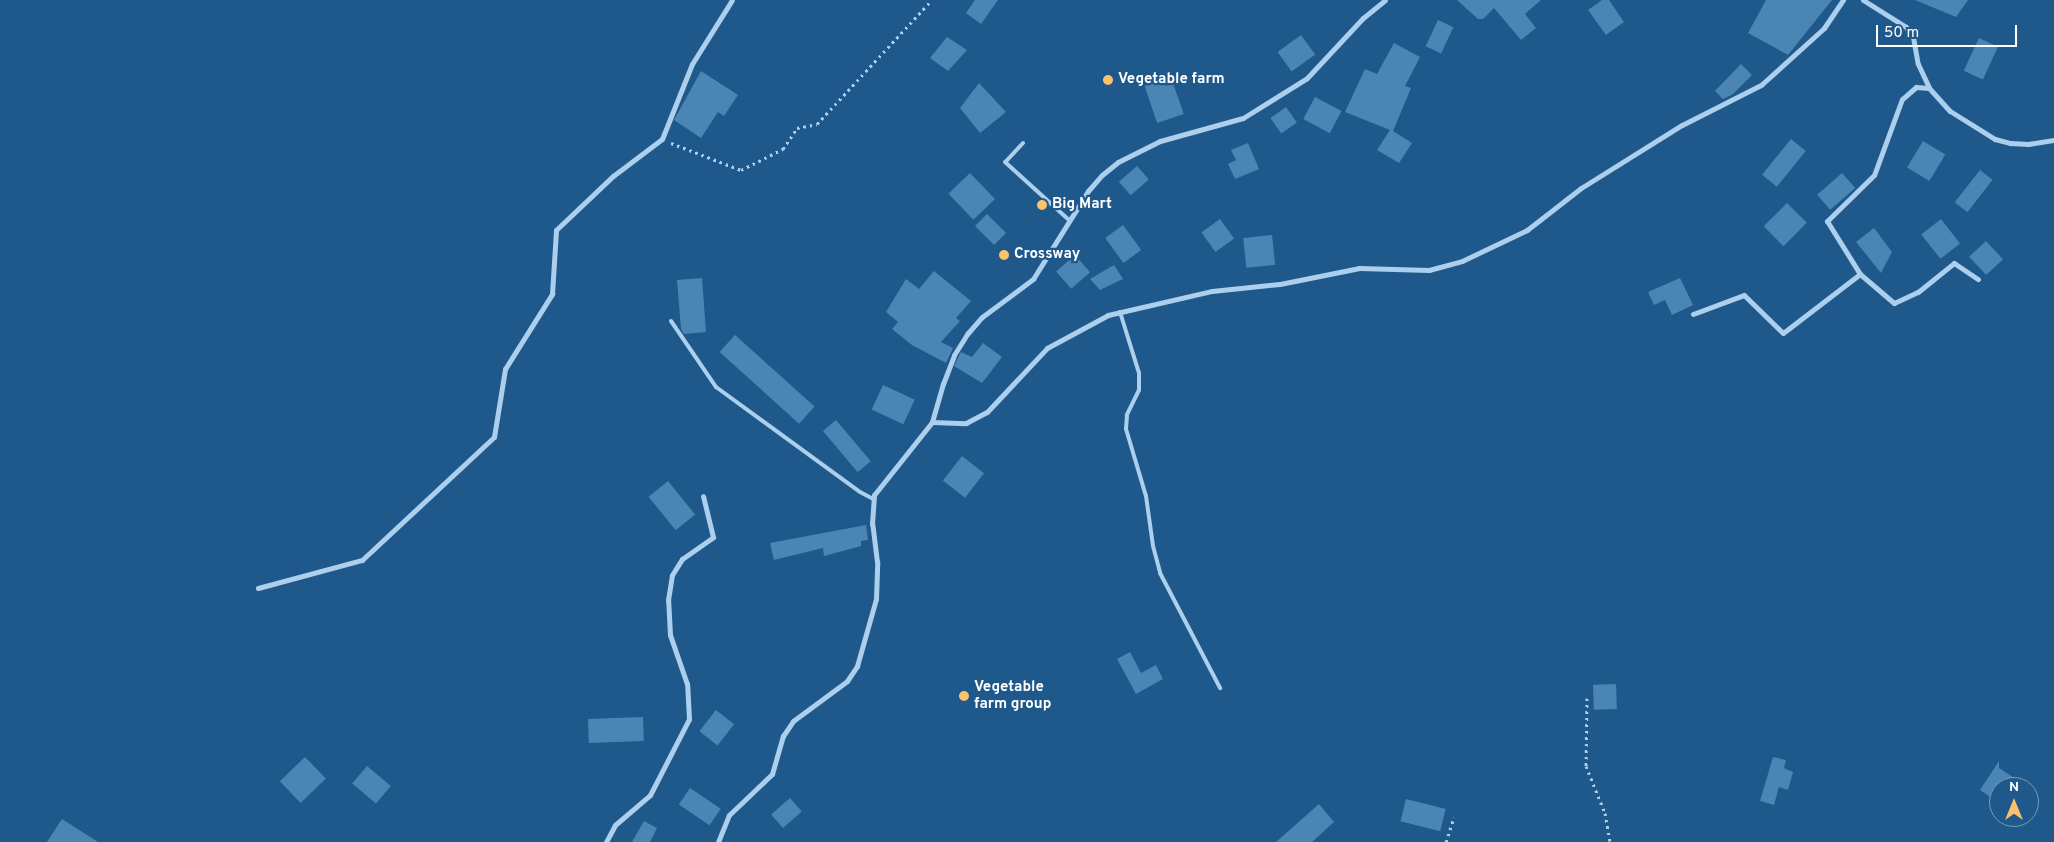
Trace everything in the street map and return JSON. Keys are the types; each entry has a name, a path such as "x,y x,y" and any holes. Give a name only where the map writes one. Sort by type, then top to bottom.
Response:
{"street":[{"path":"258,588 362,560 494,437 505,369 552,294 556,230 613,176 662,139 692,64 732,0"},
{"path":"718,842 729,815 772,774 783,736 794,721 848,681 858,666 876,599 873,499 932,422 946,377 968,333 982,317 1033,279 1088,191 1118,162 1160,141 1243,118 1307,78 1363,18 1385,0"},
{"path":"932,422 966,423 987,412 1047,348 1108,314 1212,291 1280,284 1359,268 1429,270 1462,261 1527,230 1582,188 1682,125 1761,86 1824,28 1843,0"},
{"path":"1863,0 1906,27 1912,37 1918,64 1929,88 1950,111 1995,139 2028,144 2054,140"},
{"path":"1929,88 1916,87 1902,99 1874,175 1827,221 1860,274 1894,303 1918,292 1954,263 1978,279"},
{"path":"1693,314 1744,294 1783,333 1860,274"},
{"path":"606,842 615,824 650,795 689,719 687,684 670,635 668,600 672,576 682,559 712,537 703,496"}],"lane":[{"path":"1023,143 1005,162 1069,220"},
{"path":"1120,312 1139,373 1139,390 1127,414 1126,429 1146,496 1153,546 1160,573 1220,688"},
{"path":"671,321 716,387 873,499"}],"path":[{"path":"662,139 741,170 783,149 797,128 817,124 932,0"},
{"path":"1587,698 1586,766 1604,813 1610,842"},
{"path":"1446,842 1454,817"}],"building":[{"path":"975,0 998,0 981,24 966,13"},
{"path":"1457,0 1541,0 1525,14 1536,28 1521,40 1494,8 1483,19 1478,19"},
{"path":"1602,0 1609,0 1624,22 1606,35 1588,10"},
{"path":"1766,0 1832,0 1788,55 1748,33"},
{"path":"1915,0 1968,0 1956,17"},
{"path":"1438,20 1453,27 1441,53 1426,46"},
{"path":"1301,35 1315,54 1292,71 1278,52"},
{"path":"947,37 967,50 948,71 930,58"},
{"path":"1979,38 1998,47 1983,80 1964,71"},
{"path":"1394,43 1420,57 1405,86 1411,88 1393,131 1412,143 1399,163 1377,150 1390,130 1345,112 1365,69 1377,74"},
{"path":"1741,64 1752,75 1733,94 1723,99 1715,91"},
{"path":"701,71 738,95 724,116 718,112 701,138 674,120"},
{"path":"1171,77 1184,114 1157,123 1145,86"},
{"path":"979,83 1006,112 980,133 960,108"},
{"path":"1315,97 1341,111 1330,133 1303,119"},
{"path":"1286,107 1297,123 1281,133 1270,118"},
{"path":"1791,139 1806,151 1777,187 1762,175"},
{"path":"1923,141 1945,154 1929,181 1907,168"},
{"path":"1248,143 1259,169 1235,179 1228,164 1236,160 1231,150"},
{"path":"1137,166 1149,180 1131,195 1119,182"},
{"path":"1980,170 1993,180 1967,212 1955,202"},
{"path":"970,173 995,199 973,220 948,194"},
{"path":"1842,173 1855,188 1830,210 1817,195"},
{"path":"1787,203 1807,223 1783,246 1764,226"},
{"path":"987,214 1006,233 994,245 975,226"},
{"path":"1220,219 1234,238 1215,252 1201,233"},
{"path":"1941,219 1960,243 1940,259 1921,234"},
{"path":"1123,225 1141,250 1123,263 1105,238"},
{"path":"1874,228 1892,252 1881,273 1856,242"},
{"path":"1272,235 1275,265 1246,268 1243,238"},
{"path":"1986,241 2003,259 1986,275 1969,257"},
{"path":"1075,255 1090,272 1071,289 1056,271"},
{"path":"1114,265 1123,279 1100,290 1090,279"},
{"path":"934,271 971,301 956,318 960,321 941,342 953,348 946,363 912,345 892,329 898,322 886,312 906,279 919,289"},
{"path":"702,278 706,332 684,334 681,329 677,280"},
{"path":"1680,278 1693,305 1672,315 1665,300 1654,305 1648,292"},
{"path":"735,335 815,407 799,424 720,352"},
{"path":"983,343 1002,357 982,383 954,366 961,352 972,357"},
{"path":"883,385 915,400 903,424 872,409"},
{"path":"836,420 871,461 858,472 823,431"},
{"path":"962,456 984,473 965,498 943,480"},
{"path":"668,481 695,514 676,530 649,497"},
{"path":"866,525 868,540 861,541 861,546 824,556 823,548 774,560 770,543"},
{"path":"1130,652 1141,673 1156,665 1163,679 1136,694 1117,659"},
{"path":"1616,684 1617,709 1594,710 1593,685"},
{"path":"716,710 734,724 718,745 699,731"},
{"path":"643,717 644,741 589,743 588,719"},
{"path":"305,757 326,779 301,803 280,781"},
{"path":"1773,757 1786,760 1784,768 1793,772 1788,790 1779,787 1774,805 1760,801"},
{"path":"1999,761 1999,768 2013,777 1989,777 1989,796 1980,790"},
{"path":"367,766 391,786 376,804 352,784"},
{"path":"690,788 721,809 709,825 679,805"},
{"path":"790,798 802,812 783,828 771,814"},
{"path":"1406,799 1446,809 1440,831 1400,821"},
{"path":"1319,804 1334,822 1312,842 1276,842"},
{"path":"62,819 98,842 47,842"},
{"path":"644,821 657,828 650,842 632,842"}],"place":[{"name":"Vegetable farm","path":"1108,80"},
{"name":"Big Mart","path":"1042,205"},
{"name":"Crossway","path":"1004,255"},
{"name":"Vegetable farm group","path":"964,696"}]}
